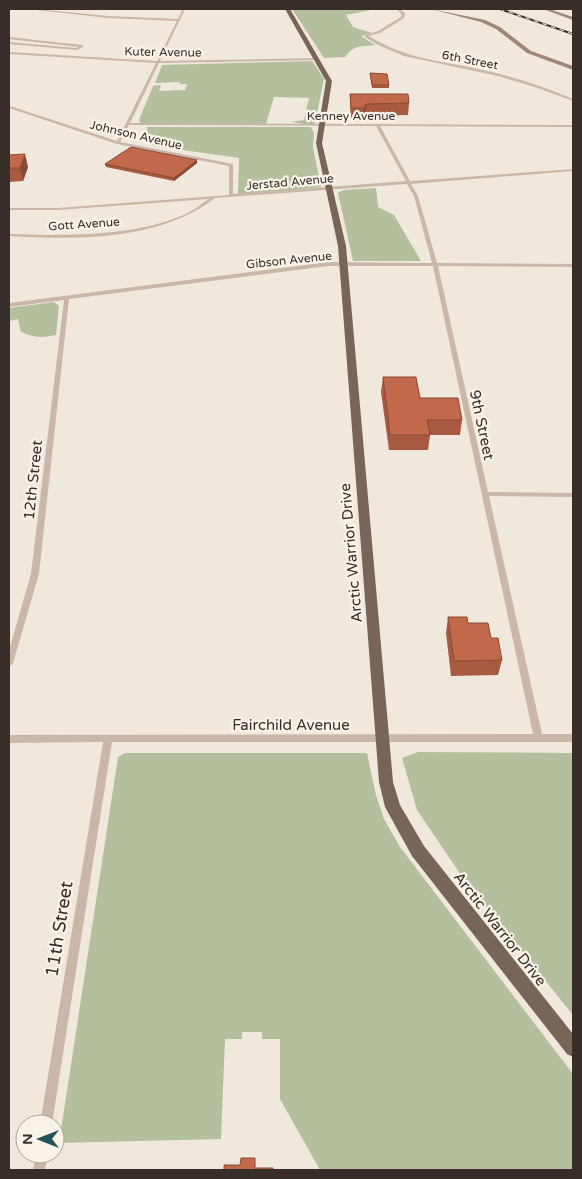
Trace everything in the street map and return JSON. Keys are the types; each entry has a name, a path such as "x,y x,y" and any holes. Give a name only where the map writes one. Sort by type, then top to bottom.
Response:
{"main road":[{"name":"Arctic Warrior Drive","path":"287,9 330,81 319,142 330,188 343,265 386,782 393,807 418,851 573,1048"}],"street":[{"path":"30,9 108,17 179,20"},
{"path":"118,143 184,9"},
{"path":"433,9 482,21 498,28 529,52 573,68"},
{"path":"545,9 573,19"},
{"name":"6th Street","path":"399,10 403,13 403,17 379,32 366,36 387,49 417,60 486,72 533,85 573,100"},
{"path":"9,38 82,46 78,49 9,43"},
{"path":"10,53 24,45"},
{"name":"Kuter Avenue","path":"10,53 159,62 317,59"},
{"name":"Johnson Avenue","path":"9,107 118,143 231,165 231,196"},
{"name":"Kenney Avenue","path":"129,124 573,126"},
{"name":"9th Street","path":"378,126 411,183 420,207 435,265 538,738"},
{"name":"Jerstad Avenue","path":"9,208 58,209 573,170"},
{"name":"Gott Avenue","path":"9,235 53,238 118,233 180,218 213,198"},
{"name":"Gibson Avenue","path":"9,305 313,266 573,265"},
{"name":"12th Street","path":"9,663 35,574 67,297"},
{"path":"484,494 573,495"},
{"name":"Fairchild Avenue","path":"9,739 573,738"},
{"name":"11th Street","path":"48,1114 108,740"}],"green space":[{"path":"292,9 375,9 346,15 353,27 372,33 361,36 375,45 354,48 345,57 324,58"},
{"path":"311,61 324,79 315,123 312,125 290,122 304,120 309,98 274,97 266,124 141,124 139,120 153,86 161,85 159,91 185,90 187,84 179,84 180,82 155,83 162,65"},
{"path":"147,127 311,127 314,133 313,147 321,187 238,195 239,158 154,146 148,141"},
{"path":"376,188 378,207 394,215 421,261 353,261 338,193 343,190"},
{"path":"54,302 59,306 56,335 43,337 30,335 21,332 18,319 9,321 9,308"},
{"path":"418,752 573,753 573,1015 465,881 417,810 402,758"},
{"path":"125,753 367,753 376,795 384,819 400,847 573,1074 573,1170 320,1170 280,1099 280,1039 262,1039 262,1032 242,1032 242,1039 225,1039 221,1139 65,1143 65,1114 63,1114 118,757"}],"building":[{"path":"370,73 387,74 389,85 372,85"},
{"path":"350,94 408,94 409,103 366,104 364,108 351,108"},
{"path":"131,147 197,160 174,178 105,164"},
{"path":"25,154 20,168 9,168 9,155"},
{"path":"383,377 416,377 420,398 458,398 462,420 427,420 430,435 390,435"},
{"path":"448,617 467,617 468,623 488,623 491,638 498,638 502,660 454,661"},
{"path":"241,1158 255,1158 255,1168 273,1168 273,1170 224,1170 224,1165 240,1165"}],"railway":[{"path":"500,9 573,34"}]}
